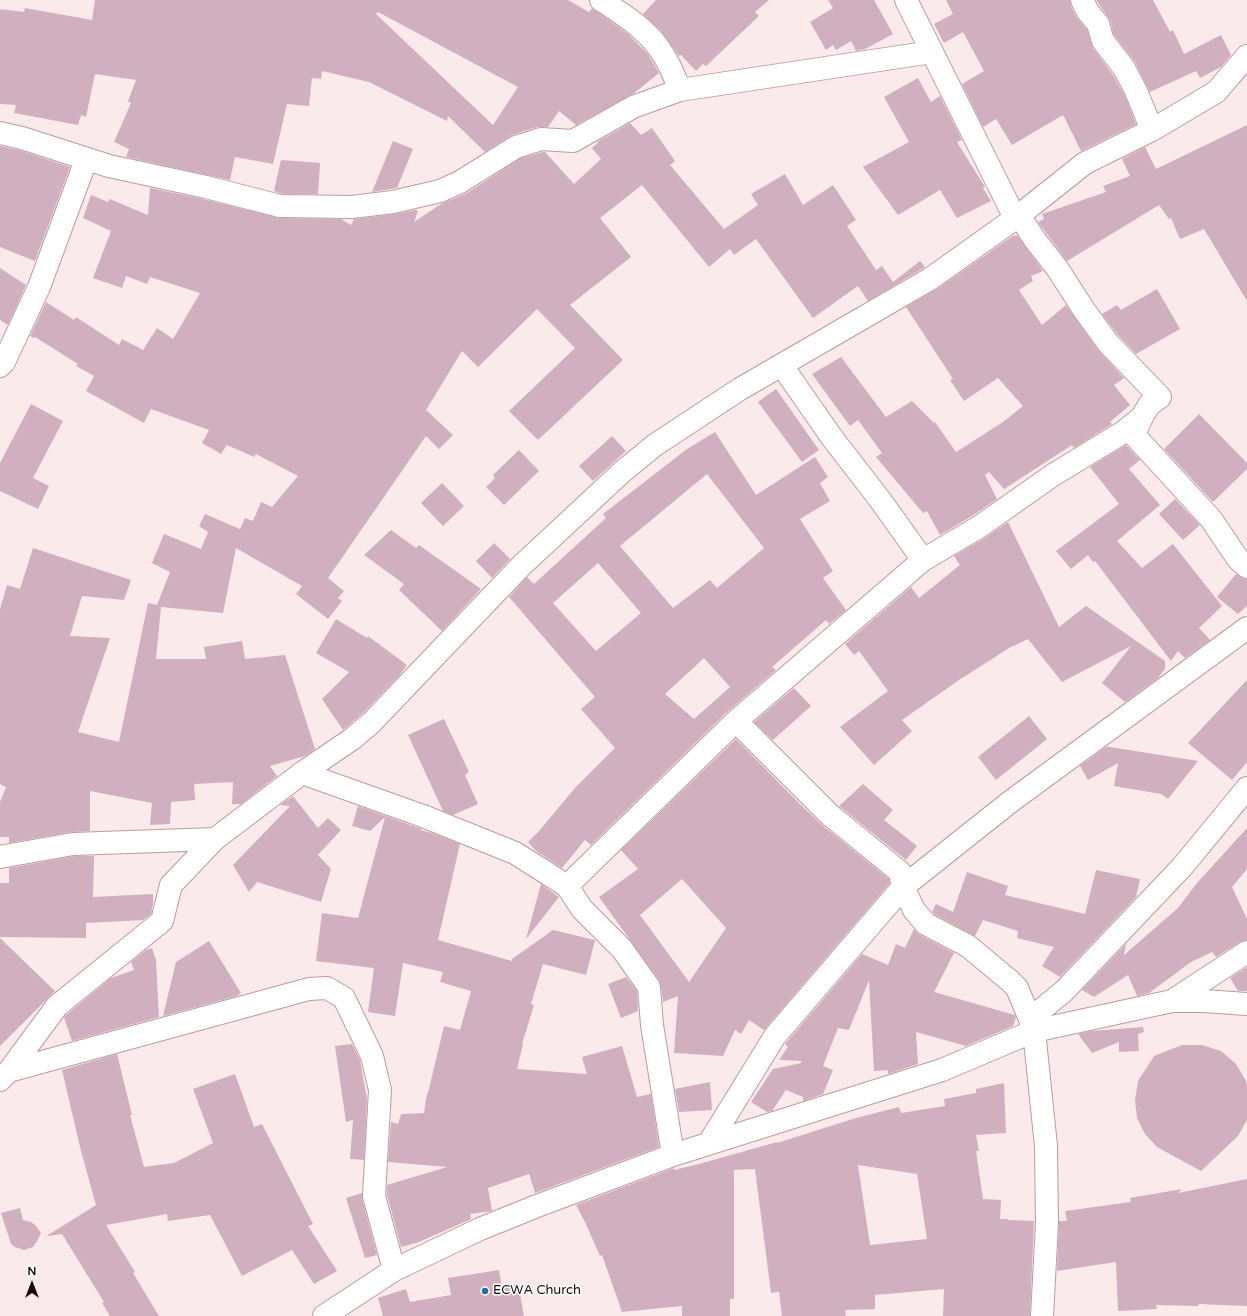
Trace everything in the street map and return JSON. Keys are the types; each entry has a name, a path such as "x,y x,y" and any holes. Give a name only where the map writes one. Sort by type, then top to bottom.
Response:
{"street":[{"path":"602,0 632,21 650,37 664,55 680,90"},
{"path":"906,0 1011,210 1024,223 1057,268 1084,310 1108,343 1160,397 1149,405 1134,435 1211,519 1238,559 1247,567"},
{"path":"1082,0 1088,12 1098,24 1103,41 1124,68 1152,130"},
{"path":"0,133 22,138 86,160 109,166 206,187 280,206 352,206 393,202 440,191 460,182 516,146 541,140 573,141 633,107 680,90 932,52"},
{"path":"5,1075 57,1006 162,922 172,885 215,839 302,773 352,739 371,723 521,566 622,472 655,445 740,389 930,279 1017,217 1085,163 1152,130 1216,92 1247,56"},
{"path":"0,366 4,362 39,287 86,160"},
{"path":"783,364 789,376 833,439 881,501 923,560"},
{"path":"567,886 736,721 923,560 979,527 1053,475 1122,433 1142,417"},
{"path":"709,1143 775,1036 903,887 1010,802 1247,628"},
{"path":"736,721 830,815 900,872 903,887 914,910 926,924 968,946 1017,988 1032,1025 1046,1146 1047,1223 1042,1316"},
{"path":"302,773 423,816 515,853 567,886 582,910 622,949 649,987 652,1025 673,1155"},
{"path":"1032,1025 1182,867 1247,788"},
{"path":"0,857 73,844 215,839"},
{"path":"1172,1001 1247,952"},
{"path":"5,1075 309,989 327,988 344,998 372,1056 380,1090 374,1196 394,1270"},
{"path":"324,1316 394,1270 487,1226 673,1155 942,1070 1032,1025 1172,1001 1204,1001 1247,1004"}],"building":[{"path":"95,0 568,0 589,12 592,8 628,34 648,54 659,73 633,94 576,125 559,111 548,127 537,127 512,135 485,152 448,116 447,121 369,82 322,71 321,79 312,78 309,106 287,104 273,164 235,157 230,180 126,157 129,149 114,142 131,103 128,101 136,80 95,74 86,117 81,115 78,125 14,113 16,105 0,104 0,9 24,12 25,8 92,20","holes":["378,12 518,87 493,125 376,14"]},
{"path":"656,0 769,0 755,12 759,16 706,66 703,64 696,71 681,55 679,56 661,31 643,14"},
{"path":"828,0 874,0 893,34 865,49 856,51 851,41 836,50 833,45 826,50 810,22 833,8"},
{"path":"946,0 1070,0 1071,6 1077,18 1087,30 1093,48 1113,75 1125,96 1136,124 1081,151 1063,115 1012,145 996,119 983,127 962,84 984,71 963,32 944,43 934,24 953,14"},
{"path":"1096,0 1153,0 1170,32 1173,30 1184,54 1221,35 1231,55 1221,67 1200,78 1196,71 1150,92 1135,62 1114,35 1110,20"},
{"path":"918,78 931,102 940,96 962,140 957,142 985,187 983,188 991,201 957,218 940,190 898,215 863,167 909,142 884,97"},
{"path":"630,123 641,135 652,128 675,161 670,165 724,229 758,205 751,194 785,174 803,205 833,185 856,220 847,226 876,270 882,266 893,282 920,261 925,267 868,301 858,286 813,318 756,239 734,255 730,249 709,267 642,185 600,218 631,257 570,305 623,360 538,440 509,411 575,348 537,309 478,367 462,351 426,410 453,435 439,449 426,436 328,578 344,591 338,598 342,601 328,619 296,594 302,586 236,548 223,613 161,607 156,659 206,659 204,647 242,641 245,659 285,655 315,749 305,756 270,766 277,776 241,804 232,804 233,782 194,784 195,800 171,802 170,824 150,825 152,803 90,791 90,831 71,832 9,843 9,837 0,837 0,802 6,787 0,784 0,609 7,585 20,589 33,548 131,580 124,600 82,596 70,636 110,638 78,732 119,742 148,603 157,605 170,572 152,563 164,534 201,549 208,532 199,526 205,514 240,529 245,518 253,521 261,502 272,507 298,476 256,454 254,457 227,445 221,454 202,443 209,430 151,409 144,423 86,391 94,376 76,366 78,364 35,337 30,336 46,302 74,320 76,317 119,345 122,339 143,350 157,328 173,339 200,293 150,277 147,284 126,276 122,288 93,278 111,231 83,218 91,195 108,202 110,199 148,215 150,188 280,218 341,219 351,225 354,219 415,210 418,211 414,222 441,204 467,193 521,158 543,152 545,152 574,184 601,159 592,148 598,143 597,142"},
{"path":"1247,125 1247,301 1204,229 1180,239 1171,218 1169,219 1159,205 1067,261 1038,222 1044,219 1042,214 1106,192 1103,186 1130,176 1122,159 1145,147 1156,169"},
{"path":"393,141 413,149 397,188 372,192"},
{"path":"0,146 19,150 70,167 35,261 0,247"},
{"path":"281,160 320,163 318,194 282,194 274,191"},
{"path":"1014,235 1017,235 1043,271 1031,276 1033,281 1019,290 1042,325 1066,305 1098,350 1124,378 1114,385 1130,405 1110,422 1112,424 1074,448 1072,445 1004,489 989,472 985,475 997,499 940,535 927,511 923,513 876,457 882,453 858,420 850,426 812,374 841,357 886,417 912,401 934,423 935,422 956,452 1003,422 1023,406 998,378 964,401 950,380 953,379 906,307 937,289"},
{"path":"0,268 26,285 8,325 0,320"},
{"path":"1157,289 1180,329 1136,354 1118,335 1102,314 1117,305 1121,310"},
{"path":"776,389 819,450 802,462 758,402"},
{"path":"31,404 63,421 33,478 49,486 38,509 0,491 0,463"},
{"path":"1199,414 1247,463 1247,469 1213,502 1164,449"},
{"path":"715,432 756,495 815,457 828,477 820,483 830,501 800,519 833,571 823,578 846,610 829,624 826,620 772,667 776,670 727,712 591,845 585,840 562,868 536,851 528,842 575,788 615,748 581,709 595,697 509,597 527,577 534,584 606,518 603,514 687,449","holes":["707,474 764,548 717,588 710,580 673,608 620,546","598,563 641,613 596,651 553,603","704,658 730,687 694,719 665,694"]},
{"path":"612,436 626,451 593,481 579,466"},
{"path":"1126,445 1140,460 1129,469 1160,505 1117,541 1142,568 1173,544 1222,606 1199,628 1210,640 1185,658 1178,651 1171,661 1095,561 1093,562 1088,555 1071,569 1056,551 1119,504 1090,467"},
{"path":"519,450 539,471 504,505 486,487 495,478 493,475"},
{"path":"442,483 464,506 443,526 421,503"},
{"path":"1175,499 1200,525 1183,540 1159,514"},
{"path":"1008,522 1059,627 1086,606 1165,661 1165,669 1158,678 1125,702 1102,683 1131,646 1062,682 1028,639 1009,648 959,680 902,720 912,731 874,765 840,727 888,691 859,651 854,655 845,644 911,587 919,598 960,565 954,556 985,538"},
{"path":"391,530 416,548 419,545 481,589 442,631 399,590 404,584 364,555"},
{"path":"494,543 510,559 492,578 476,561"},
{"path":"1236,574 1244,579 1247,579 1247,606 1238,614 1217,597"},
{"path":"336,619 367,638 368,636 407,665 399,676 362,714 343,730 322,699 349,672 316,653"},
{"path":"1247,680 1247,762 1232,780 1188,743"},
{"path":"794,688 811,706 773,740 754,722"},
{"path":"1029,716 1047,739 996,780 978,757"},
{"path":"444,719 469,772 465,775 478,804 453,815 443,811 408,735"},
{"path":"736,739 822,825 889,879 890,883 764,1030 749,1020 741,1034 735,1030 723,1056 674,1053 678,996 663,1002 659,980 599,897 638,869 621,850","holes":["682,879 726,928 689,982 640,915"]},
{"path":"1106,747 1198,761 1168,799 1161,794 1114,786 1118,763 1088,780 1080,766"},
{"path":"863,784 893,810 884,820 917,846 906,860 839,806"},
{"path":"293,796 318,828 328,818 341,830 318,855 331,869 321,902 257,882 249,892 233,865 290,806 280,805"},
{"path":"358,806 460,844 438,940 512,961 512,959 553,930 595,940 586,975 543,964 531,1004 534,1005 522,1044 517,1069 587,1074 582,1057 622,1046 637,1097 651,1094 659,1147 535,1193 529,1174 488,1188 492,1211 470,1214 471,1219 419,1242 401,1247 387,1195 387,1185 447,1167 388,1162 391,1122 398,1124 401,1114 424,1113 427,1093 444,1026 460,1030 471,991 440,982 443,972 403,963 395,1016 368,1012 374,968 316,961 322,913 358,918 385,817 370,831 352,826"},
{"path":"1247,828 1247,869 1232,887 1247,919 1247,940 1240,942 1216,957 1212,952 1191,962 1149,993 1137,996 1128,975 1094,997 1082,990 1126,944 1124,955 1178,908 1197,883"},
{"path":"74,856 94,856 93,897 153,894 151,914 143,920 86,923 86,938 0,937 0,883 9,883 9,868"},
{"path":"1096,870 1140,879 1136,897 1060,977 1042,966 1054,947 1017,938 1018,931 983,920 975,936 932,912 936,904 953,912 967,872 1008,886 1005,895 1085,914"},
{"path":"541,884 559,897 526,939"},
{"path":"914,929 920,935 954,953 934,992 1015,1015 1016,1017 1013,1026 966,1046 916,1032 918,1064 888,1074 888,1070 874,1071 869,980 849,1030 838,1028 823,1066 833,1070 823,1094 803,1101 803,1097 786,1090 772,1111 767,1112 751,1102 773,1069 801,1063 801,1061 779,1060 788,1047 785,1044 862,954 888,965 896,944 905,948"},
{"path":"0,938 55,991 0,1046"},
{"path":"209,941 241,993 237,996 163,1016 176,962"},
{"path":"152,948 156,960 159,1017 72,1041 64,1017 111,978 134,970 131,962 146,950"},
{"path":"1247,967 1247,991 1238,991 1230,978"},
{"path":"626,977 637,991 638,1011 621,1018 608,984"},
{"path":"1143,1027 1144,1032 1138,1034 1139,1051 1119,1052 1119,1042 1092,1053 1078,1034 1091,1031"},
{"path":"352,1044 360,1060 367,1099 364,1160 350,1159 353,1120 346,1122 335,1046"},
{"path":"1182,1045 1202,1045 1221,1051 1236,1064 1247,1085 1247,1120 1238,1136 1201,1171 1157,1147 1145,1134 1137,1118 1135,1100 1138,1081 1154,1056"},
{"path":"117,1054 132,1115 130,1115 144,1167 174,1163 213,1143 193,1089 235,1074 254,1127 262,1124 313,1224 308,1226 337,1271 314,1284 292,1250 242,1276 210,1215 168,1221 167,1214 106,1225 135,1272 133,1273 159,1316 110,1316 102,1303 104,1302 62,1234 48,1235 96,1205 81,1151 62,1070"},
{"path":"710,1082 712,1110 679,1112 675,1089"},
{"path":"1004,1083 1006,1133 976,1135 979,1151 976,1151 983,1199 1001,1200 1000,1219 1034,1221 1030,1316 943,1316 944,1289 875,1295 875,1309 845,1310 846,1316 782,1316 779,1292 771,1293 755,1169 734,1170 734,1299 730,1299 730,1316 682,1316 682,1306 622,1312 602,1255 600,1256 576,1205 674,1168 674,1170 699,1164 777,1143 856,1118 899,1107 901,1113 945,1106 944,1099 976,1093 976,1089","holes":["858,1165 917,1174 927,1239 870,1245"]},
{"path":"1247,1179 1247,1306 1199,1304 1198,1306 1156,1305 1157,1309 1118,1311 1116,1262 1057,1271 1059,1221 1067,1221 1065,1211 1131,1202 1130,1198 1182,1189 1178,1193"},
{"path":"362,1193 362,1199 377,1255 365,1258 346,1198"},
{"path":"20,1208 23,1220 31,1222 41,1233 33,1247 24,1250 11,1244 1,1213"},
{"name":"ECWA Church","path":"499,1270 502,1287 518,1284 524,1316 383,1316 378,1298 406,1289 410,1302 451,1295 448,1278"}],"place":[{"name":"ECWA Church","path":"485,1291"}]}
